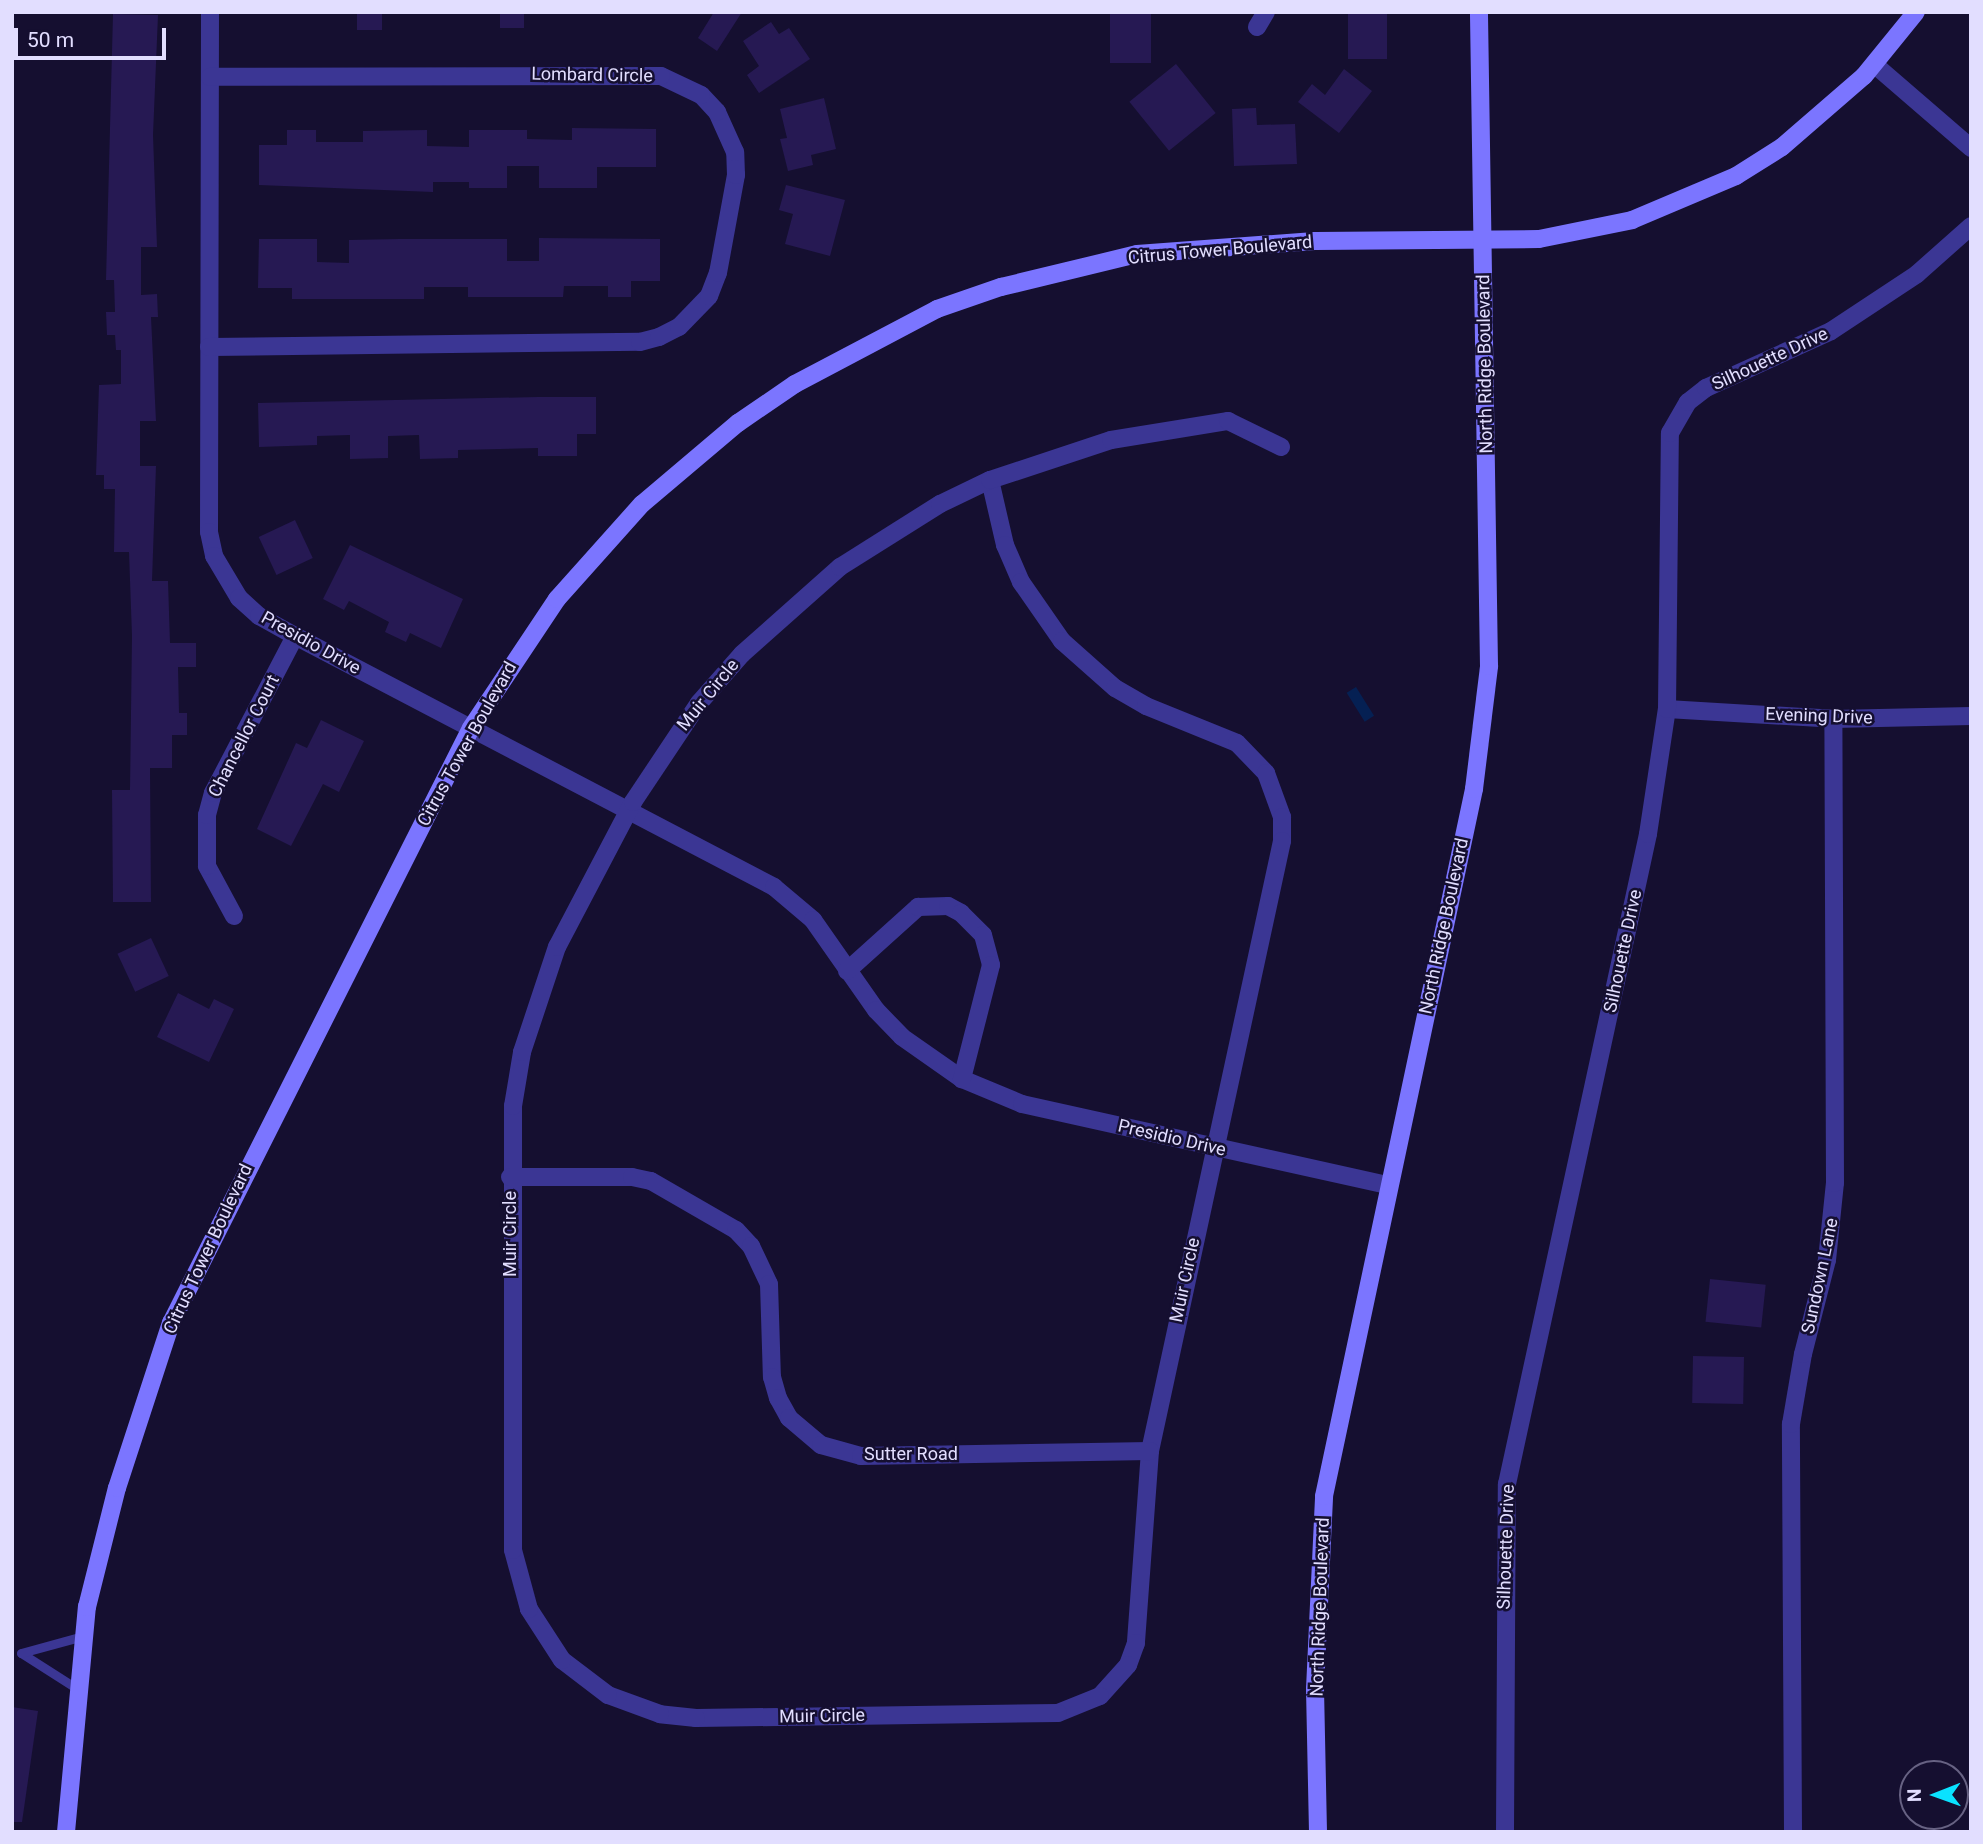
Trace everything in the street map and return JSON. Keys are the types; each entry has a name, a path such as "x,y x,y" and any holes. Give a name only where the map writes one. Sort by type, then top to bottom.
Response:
{"main road":[{"name":"North Ridge Boulevard","path":"1318,1832 1315,1689 1324,1496 1387,1185 1474,789 1489,666 1479,12"},
{"name":"Citrus Tower Boulevard","path":"66,1832 76,1688 83,1636 117,1488 171,1323 471,728 557,599 642,505 738,423 871,341 937,309 1001,287 1137,254 1301,242 1539,239 1595,230 1690,198 1782,147 1826,112 1875,65 1916,12"}],"street":[{"name":"Presidio Drive","path":"210,12 209,532 214,556 239,598 295,636 794,901 902,1037 962,1079 1023,1104 1387,1185"},
{"path":"1875,65 1971,148"},
{"name":"Lombard Circle","path":"209,347 640,342 659,337 679,327 709,296 718,273 736,175 735,152 717,112 701,95 661,76 210,77"},
{"name":"Silhouette Drive","path":"1505,1832 1507,1483 1648,834 1667,709 1668,453 1677,417 1706,388 1831,331 1917,274 1971,226"},
{"name":"Muir Circle","path":"990,481 1005,545 1021,582 1062,641 1115,688 1146,706 1237,743 1253,756 1276,792 1282,841 1150,1451 1136,1643 1116,1682 1080,1707 1058,1713 695,1718 632,1706 584,1680 562,1660 528,1609 519,1581 513,1550 510,1177 513,1107 537,998 558,947 628,811 699,704 789,608 883,537 990,481 1111,440 1228,421 1281,446"},
{"name":"Chancellor Court","path":"234,916 207,866 207,815 213,793 295,636"},
{"name":"Evening Drive","path":"1667,709 1833,719 1971,716"},
{"name":"Sundown Lane","path":"1793,1832 1791,1424 1803,1354 1828,1260 1835,1183 1833,719"},
{"path":"847,971 918,907 948,906 961,913 983,935 991,965 962,1079"},
{"name":"Sutter Road","path":"510,1177 651,1181 736,1230 751,1246 769,1284 772,1377 778,1398 789,1418 821,1446 861,1456 1150,1451"}],"lane":[{"path":"17,1653 83,1636"},
{"path":"17,1653 76,1688"}],"water":[{"path":"1356,687 1374,716 1365,722 1347,693"}],"building":[{"path":"357,12 382,12 382,30 357,30"},
{"path":"500,12 524,12 524,28 500,28"},
{"path":"714,12 742,12 717,51 698,38"},
{"path":"1110,12 1151,12 1151,63 1110,63"},
{"path":"1348,12 1387,12 1387,59 1348,59"},
{"path":"113,14 158,15 153,135 157,247 141,247 141,295 157,294 158,317 151,317 156,421 140,421 140,466 156,466 152,581 168,581 170,643 196,643 196,667 178,667 179,713 187,713 187,735 172,735 172,768 150,768 151,902 113,902 112,790 130,790 132,636 129,552 114,552 115,489 104,489 104,475 96,475 99,385 121,384 121,350 116,350 115,335 107,335 106,312 115,312 114,280 106,280"},
{"path":"771,22 779,34 789,28 810,59 759,93 747,75 759,66 743,41"},
{"path":"1176,64 1216,113 1169,151 1129,102"},
{"path":"1344,69 1372,91 1339,133 1298,102 1312,84 1325,95"},
{"path":"824,98 836,149 811,155 813,165 788,171 780,139 787,138 780,109"},
{"path":"1256,108 1257,125 1295,124 1297,164 1234,166 1232,109"},
{"path":"572,128 656,129 656,167 597,167 597,188 539,188 539,166 507,166 507,188 469,188 469,182 433,182 433,192 259,185 259,145 287,145 287,130 316,130 316,142 363,142 363,131 427,130 427,146 469,147 469,130 527,130 527,139 572,140"},
{"path":"786,185 845,200 830,256 785,244 793,214 779,210"},
{"path":"539,238 660,239 660,281 631,281 631,297 608,297 608,286 564,286 563,297 468,297 468,287 424,287 424,299 292,299 292,288 258,288 259,239 317,239 317,262 349,263 349,240 400,239 507,239 507,261 539,261"},
{"path":"596,397 596,434 577,434 577,456 538,456 538,448 458,450 458,458 420,459 419,435 388,436 388,458 350,459 350,435 317,436 317,445 259,447 258,403"},
{"path":"295,520 313,558 276,575 259,537"},
{"path":"350,545 463,599 441,648 410,633 406,642 385,632 389,622 349,601 344,610 323,599"},
{"path":"321,720 364,741 339,792 323,784 291,846 257,829 296,743 307,748"},
{"path":"151,938 169,976 135,992 117,954"},
{"path":"178,993 209,1009 214,999 234,1009 209,1062 157,1037"},
{"path":"1710,1279 1766,1285 1761,1328 1706,1322"},
{"path":"1693,1356 1744,1357 1743,1404 1692,1403"},
{"path":"12,1707 38,1711 22,1822 12,1822"}]}
